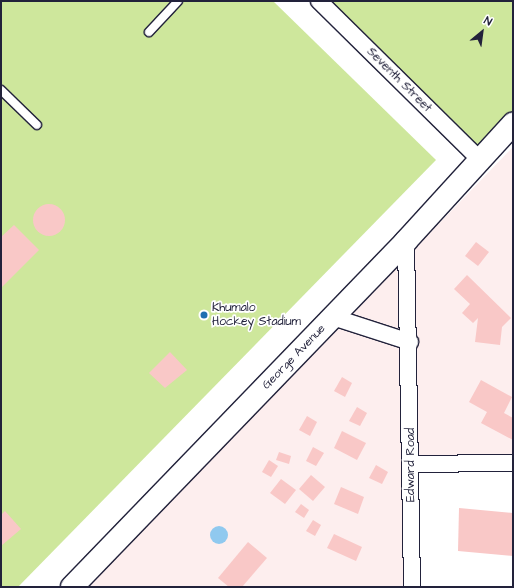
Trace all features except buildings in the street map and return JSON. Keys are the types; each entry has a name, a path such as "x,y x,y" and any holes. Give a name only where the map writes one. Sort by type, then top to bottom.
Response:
{"main road":[{"name":"George Avenue","path":"72,587 406,241 479,159 513,124"}],"street":[{"name":"Seventh Street","path":"319,1 479,159"},
{"name":"Edward Road","path":"406,241 410,342 412,587"},
{"path":"333,316 410,342"},
{"path":"410,464 513,463"}],"lane":[{"path":"149,32 178,1"},
{"path":"1,90 37,125"}],"shaded area":[{"path":"513,147 513,462 409,463 410,587 88,587"}],"green space":[{"name":"Khumalo Hockey Stadium","path":"1,1 273,1 436,160 18,587 1,587"},
{"path":"317,1 513,1 513,123 479,159"}],"water":[{"path":"219,526 225,529 228,535 225,541 219,544 213,541 210,535 213,529"}],"place":[{"name":"Khumalo Hockey Stadium","path":"204,315"}]}
